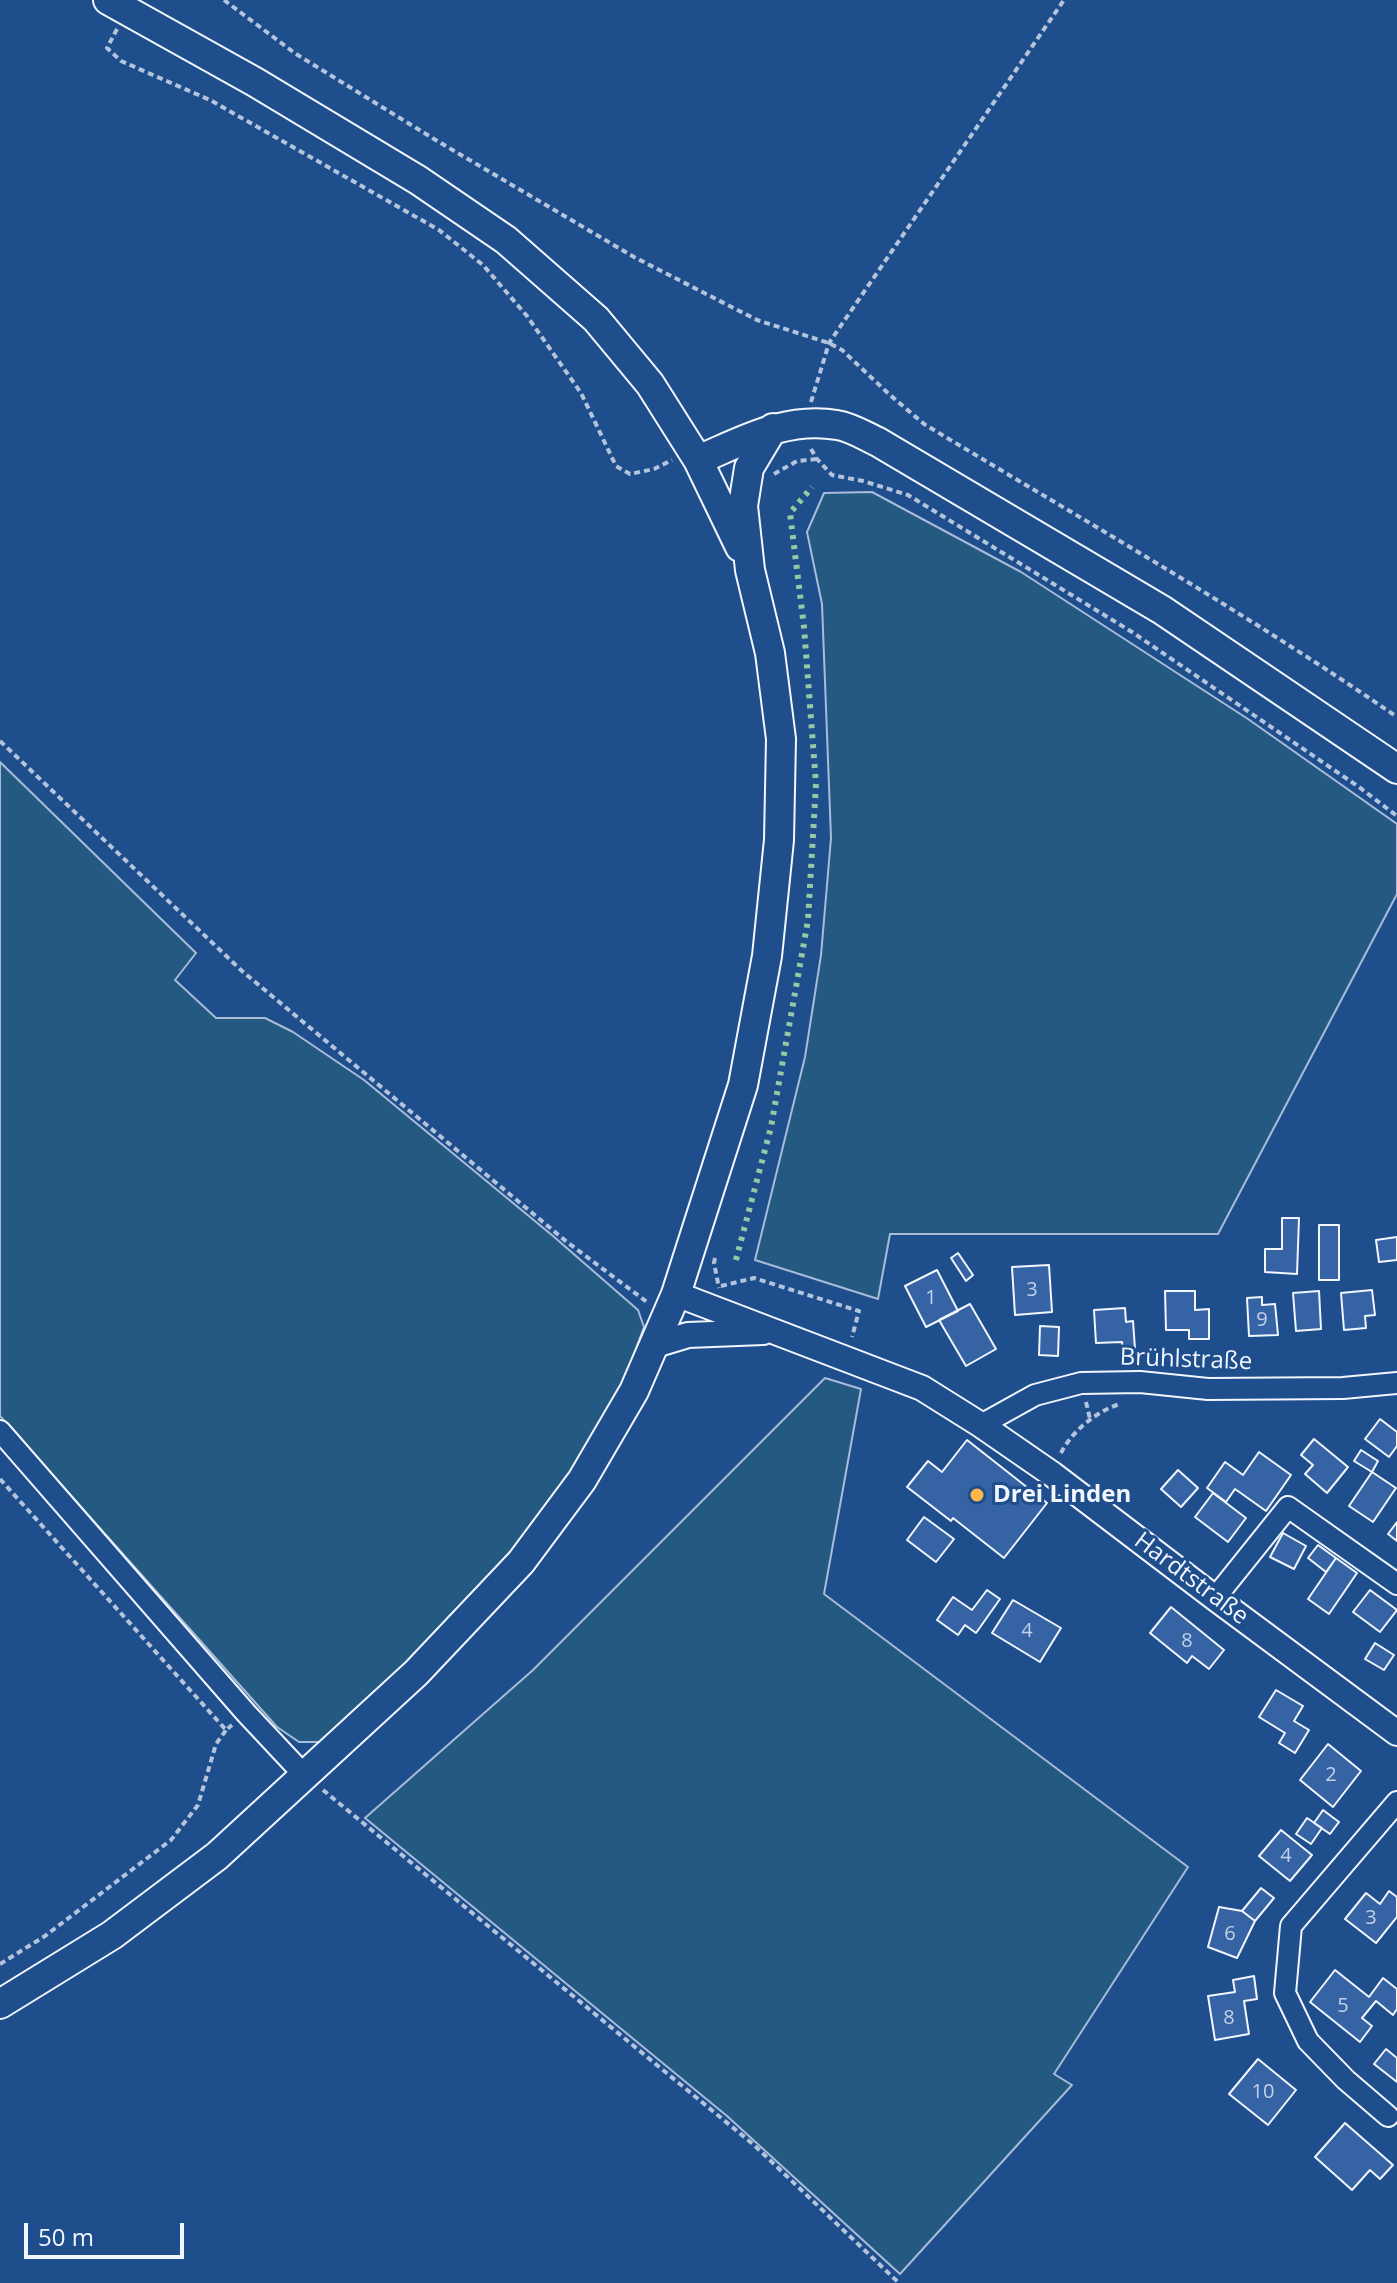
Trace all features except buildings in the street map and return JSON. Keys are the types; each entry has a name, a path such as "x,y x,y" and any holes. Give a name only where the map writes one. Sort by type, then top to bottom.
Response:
{"main road":[{"path":"118,5 255,82 418,180 506,240 596,319 650,384 695,456 750,570"},
{"path":"695,456 773,428 804,422 840,425 878,442 1162,610 1393,766"},
{"path":"0,2004 124,1926 217,1856 416,1673 521,1562 582,1480 634,1391 673,1302 743,1085 767,956 779,840 781,739 770,653 750,570 743,506 749,468 773,428"}],"street":[{"name":"Hardtstraße","path":"673,1302 774,1331 922,1388 1052,1474 1397,1733"},
{"path":"655,1345 688,1335 774,1331"},
{"name":"Brühlstraße","path":"981,1425 1035,1395 1081,1383 1140,1382 1208,1389 1343,1388 1397,1383"},
{"path":"0,1431 246,1713 305,1776"},
{"path":"1215,1598 1288,1507 1397,1584"},
{"path":"1388,2116 1346,2080 1308,2041 1285,1993 1291,1926 1397,1802"}],"path":[{"path":"224,0 309,62 634,257 757,320 842,350 924,424 1193,585 1397,717"},
{"path":"804,422 829,343 1064,0"},
{"path":"118,5 107,48 121,61 210,100 439,230 483,265 527,316 581,393 616,466 630,474 695,456"},
{"path":"817,459 832,475 908,495 1132,632 1397,816"},
{"path":"0,741 242,971 567,1242 646,1301 673,1302"},
{"path":"719,1286 754,1278 859,1311 846,1359"},
{"path":"1052,1474 1064,1447 1090,1419 1117,1405 1131,1403"},
{"path":"0,1479 226,1730"},
{"path":"0,1964 45,1936 171,1840 198,1805 216,1744 226,1730 246,1713"},
{"path":"305,1776 754,2145 899,2283"}],"shaded area":[{"path":"872,492 1021,572 1248,719 1397,824 1397,894 1218,1234 890,1234 878,1299 755,1260 805,1057 821,955 831,838 822,604 807,532 824,493"},
{"path":"0,762 196,953 175,980 216,1018 265,1018 293,1032 364,1080 638,1310 644,1327 625,1378 570,1476 507,1556 438,1632 326,1742 299,1742 277,1727 0,1416"},
{"path":"825,1378 861,1389 824,1594 1188,1867 1054,2074 1072,2085 900,2274 727,2116 365,1818 533,1670"}],"hedge":[{"path":"736,1260 771,1127 808,920 816,784 804,627 790,513 812,487"}],"place":[{"name":"Drei Linden","path":"977,1495"}]}
